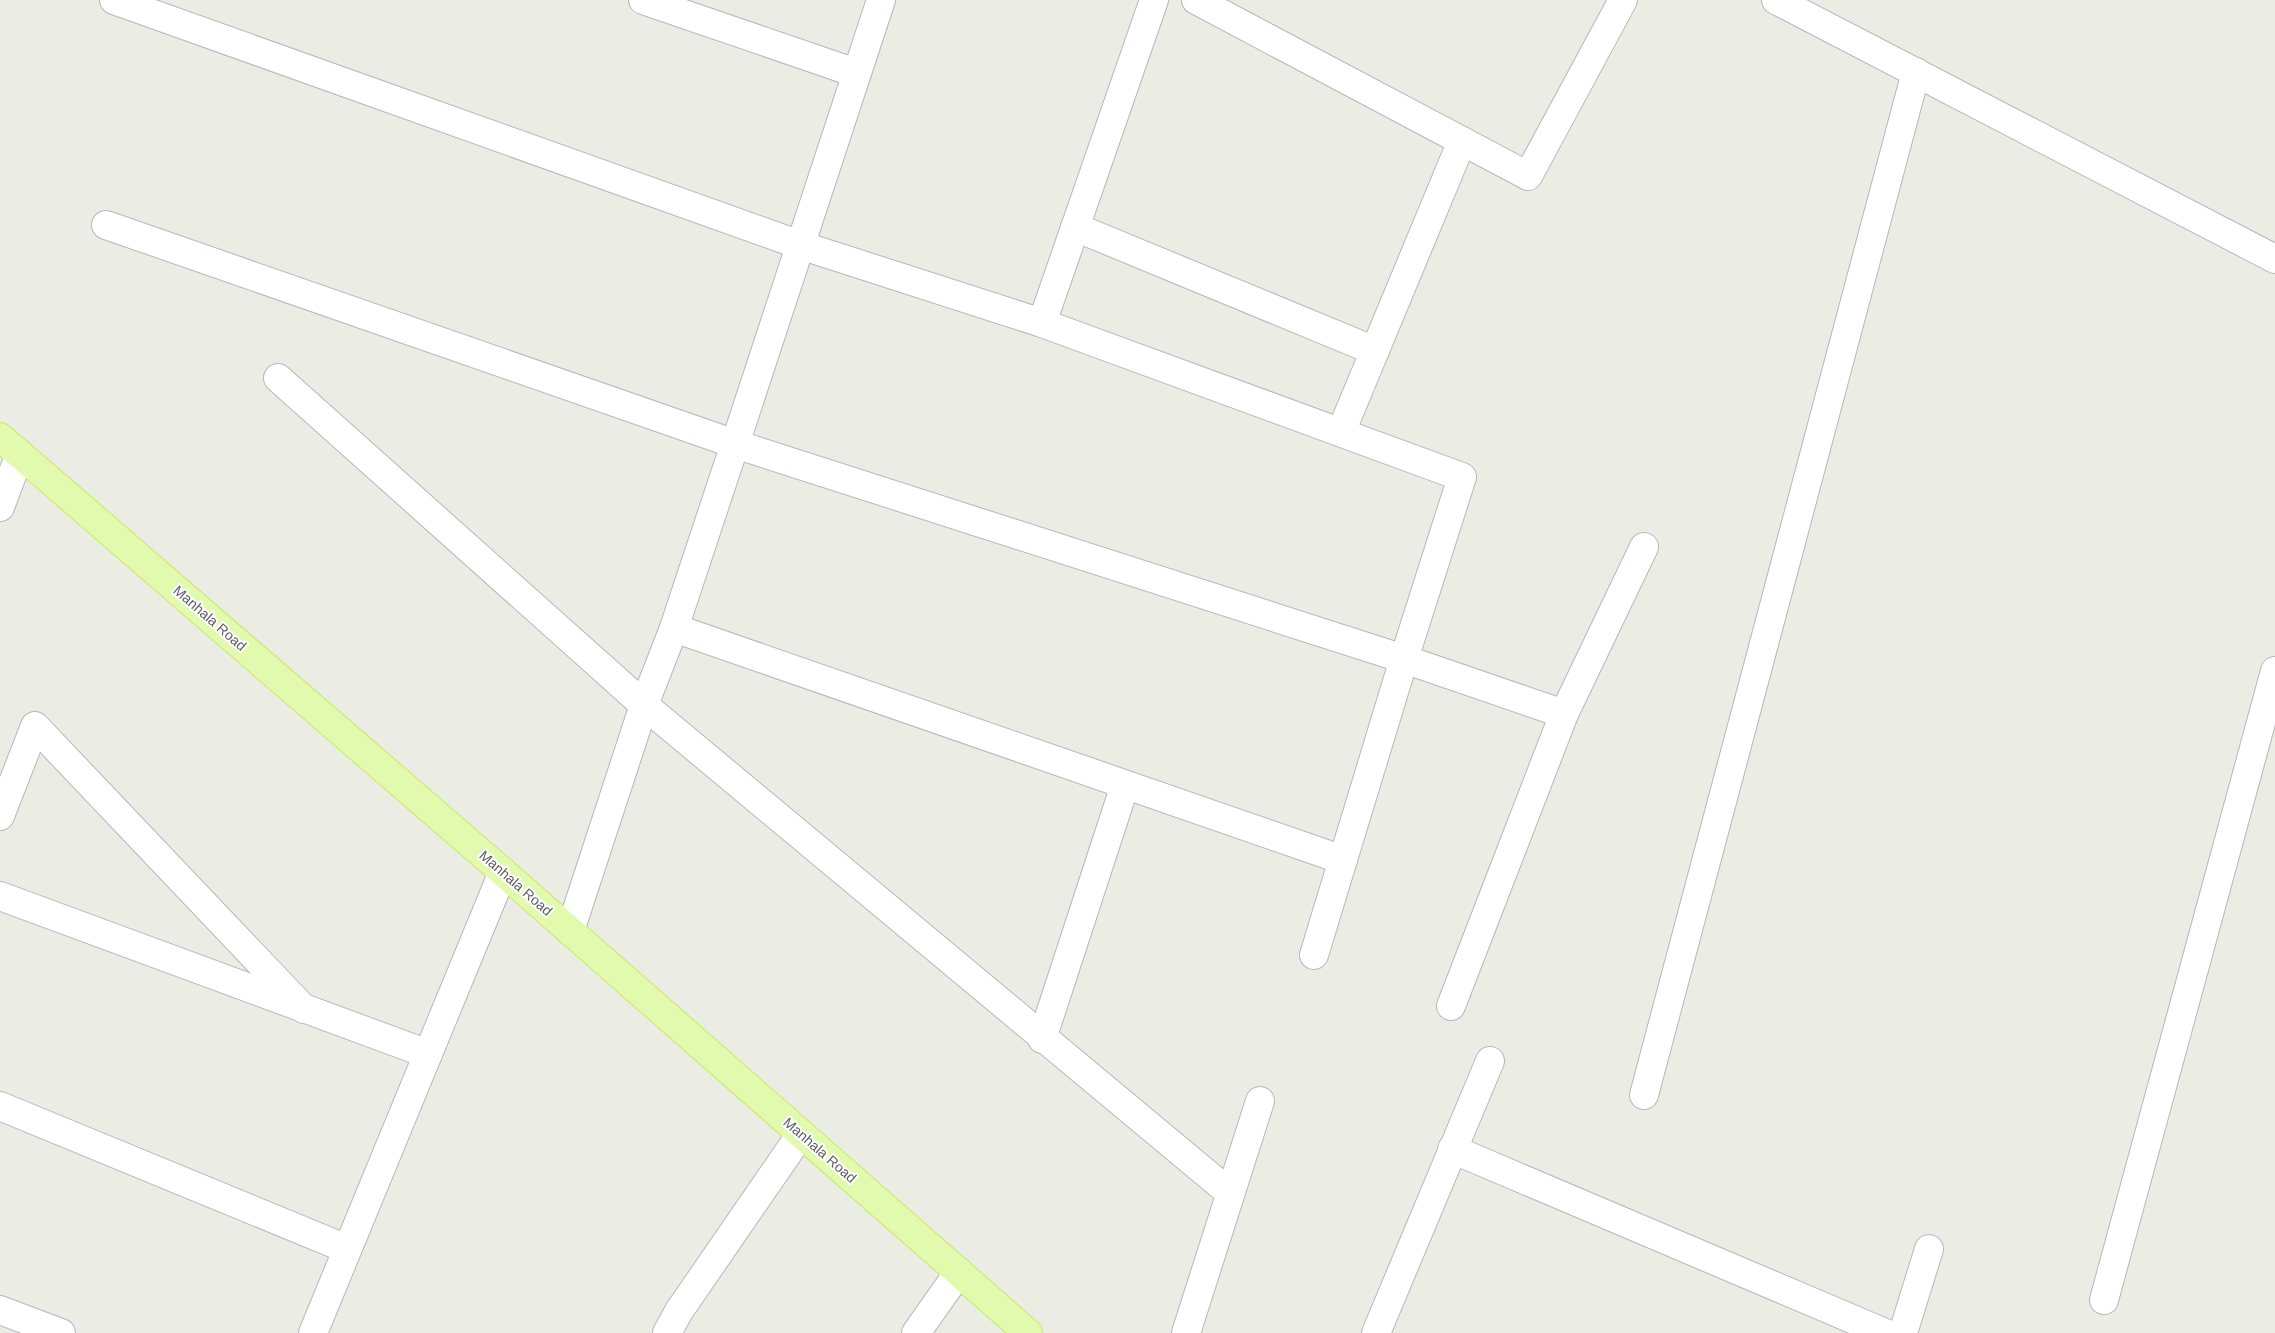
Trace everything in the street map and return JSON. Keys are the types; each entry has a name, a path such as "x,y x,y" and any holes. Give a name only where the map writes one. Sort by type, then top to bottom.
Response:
{"main road":[{"name":"Manhala Road","path":"10,445 503,872 1028,1333"}],"street":[{"path":"114,0 800,245 1042,323 1462,477 1404,659 1314,955"},
{"path":"643,0 856,73"},
{"path":"570,931 644,706 674,628 880,0"},
{"path":"1042,323 1154,0"},
{"path":"1196,0 1528,176 1623,0"},
{"path":"1776,0 2275,259"},
{"path":"1644,1094 1916,72"},
{"path":"1341,432 1462,141"},
{"path":"106,225 735,444 1404,659 1564,714"},
{"path":"1075,227 1375,351"},
{"path":"278,378 644,706 1042,1039 1230,1193"},
{"path":"0,506 10,445"},
{"path":"1452,1006 1564,714 1644,547"},
{"path":"674,628 1125,786 1343,860"},
{"path":"2104,1300 2275,671"},
{"path":"0,816 36,726 304,1009"},
{"path":"1042,1039 1125,786"},
{"path":"312,1333 503,872"},
{"path":"0,896 428,1054"},
{"path":"1376,1333 1490,1061"},
{"path":"1186,1333 1260,1101"},
{"path":"0,1106 347,1249"},
{"path":"667,1333 679,1311 801,1134"},
{"path":"1452,1150 1885,1333"},
{"path":"1903,1333 1929,1249"},
{"path":"916,1333 958,1272"},
{"path":"0,1310 61,1333"}]}
